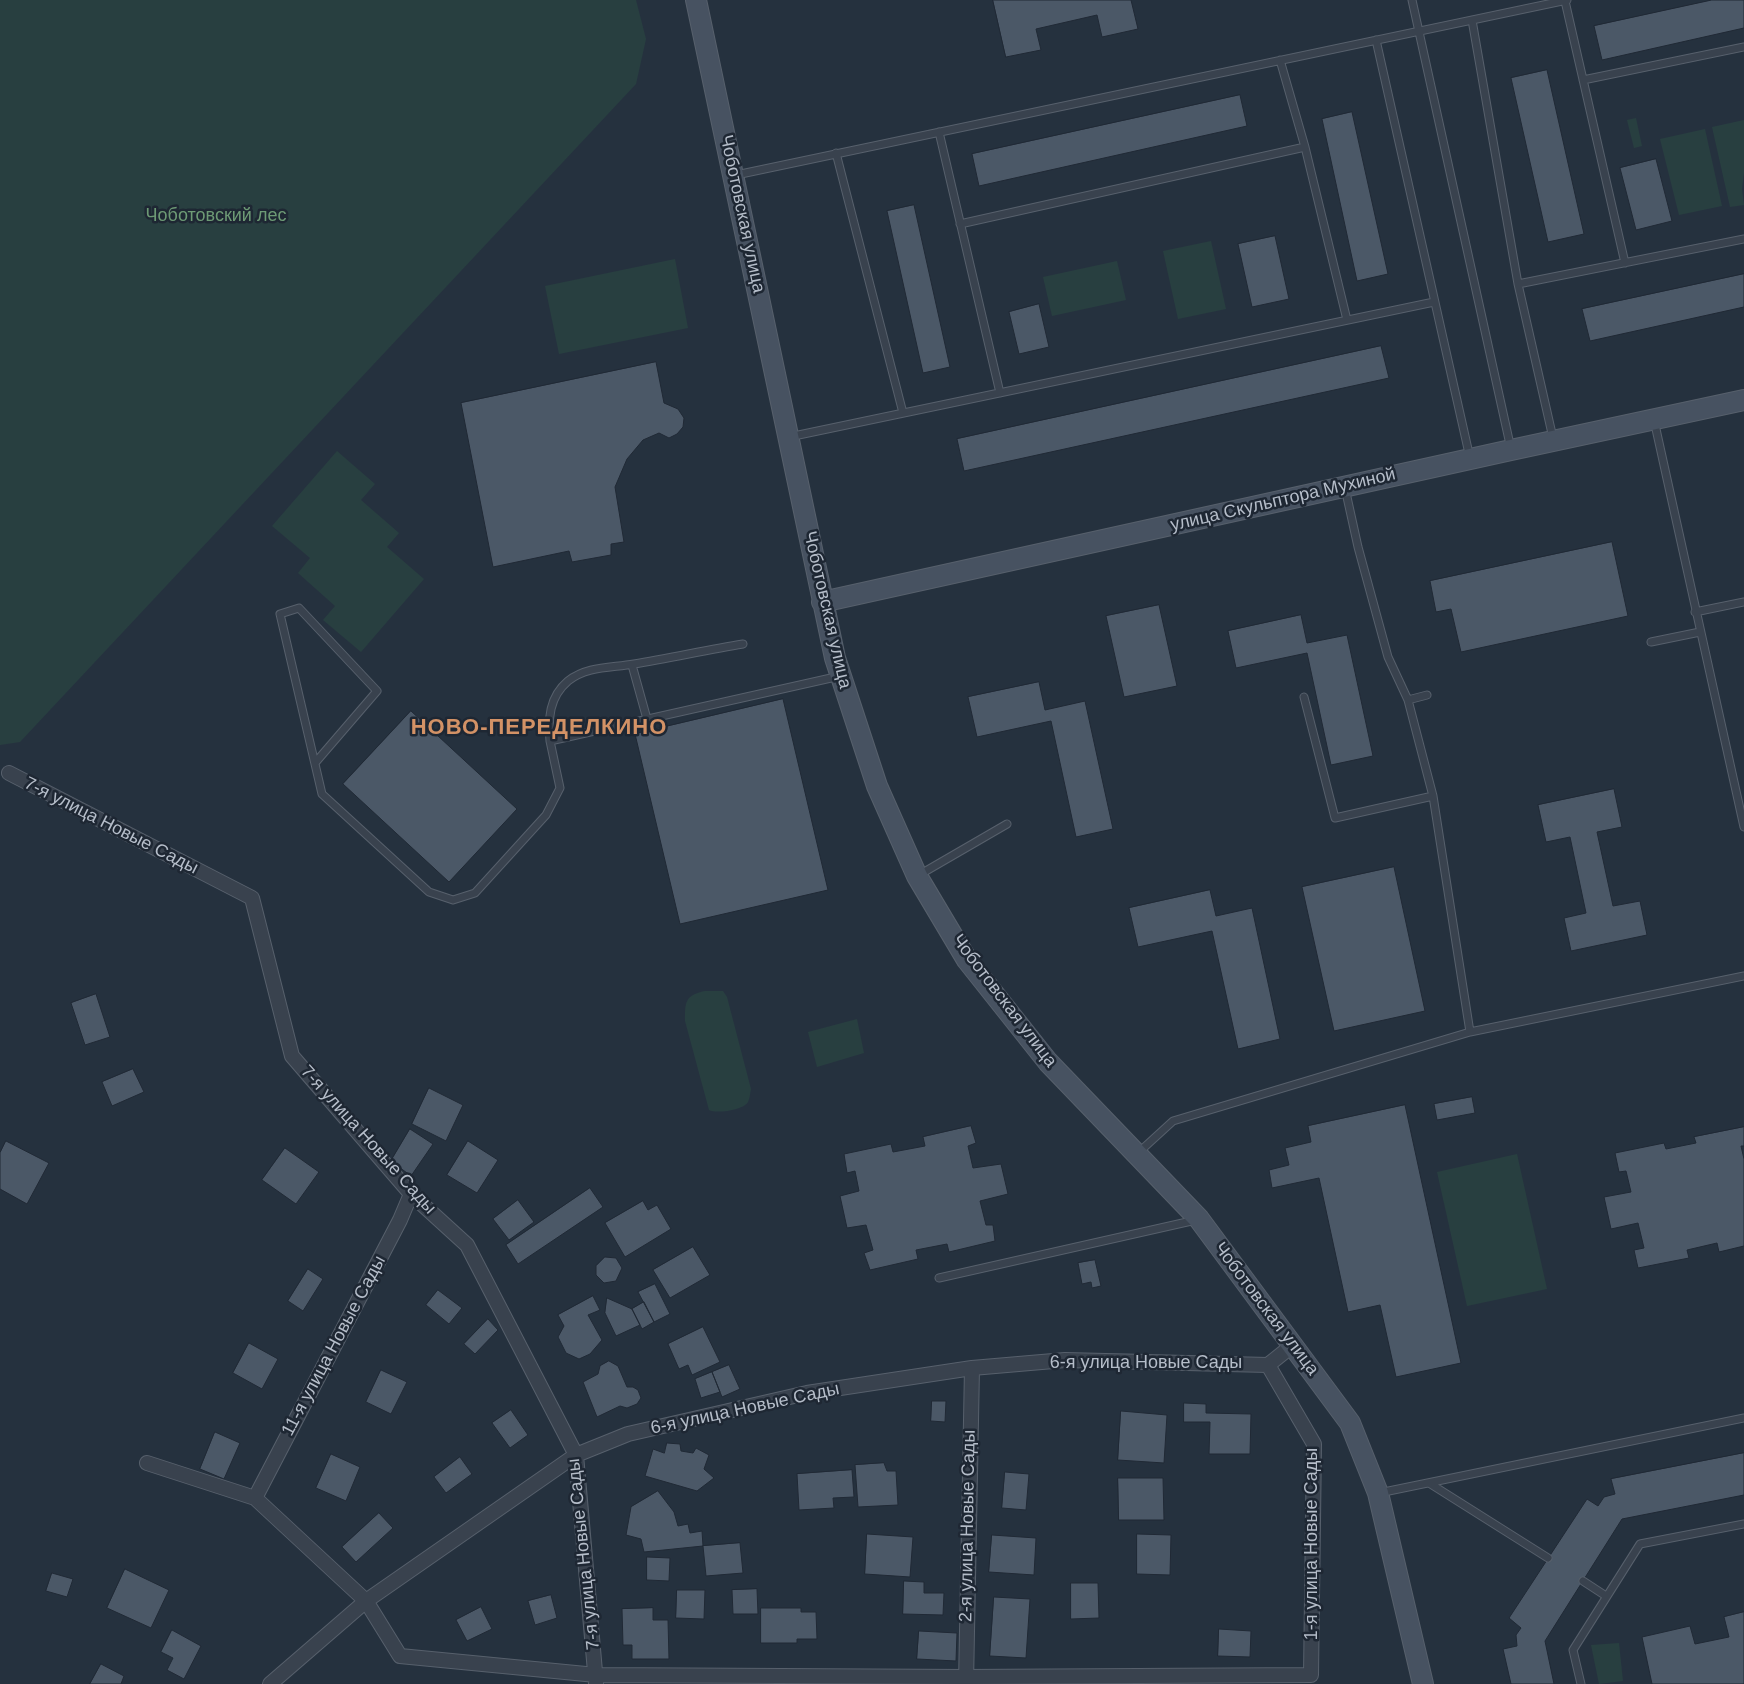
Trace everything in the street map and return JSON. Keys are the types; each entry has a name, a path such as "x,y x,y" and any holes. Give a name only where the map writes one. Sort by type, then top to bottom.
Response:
{"main road":[{"name":"Чоботовская улица","path":"696,0 789,437 822,602 835,658 876,786 917,876 967,960 1048,1062 1199,1219 1350,1423 1378,1493 1423,1684"},
{"name":"улица Скульптора Мухиной","path":"822,602 1744,400"}],"street":[{"name":"7-я улица Новые Сады","path":"3,775 252,898 292,1056 411,1194 468,1245 576,1455 596,1679"},
{"name":"11-я улица Новые Сады","path":"255,1498 400,1220 411,1194"},
{"name":"6-я улица Новые Сады","path":"270,1684 366,1600 576,1455 628,1434 807,1393 972,1368 1065,1360 1268,1364 1293,1345"},
{"name":"1-я улица Новые Сады","path":"966,1680 1312,1675 1314,1444 1268,1364"},
{"name":"2-я улица Новые Сады","path":"966,1680 972,1368"},
{"path":"147,1463 255,1498 366,1600 400,1656 596,1679 966,1680"}],"lane":[{"path":"1412,0 1511,450"},
{"path":"733,175 1566,0 1625,263"},
{"path":"1472,20 1518,284 1554,441"},
{"path":"1376,40 1470,459"},
{"path":"1583,80 1744,47"},
{"path":"1280,60 1305,147 1346,320"},
{"path":"939,132 1000,393"},
{"path":"960,224 1305,147"},
{"path":"836,153 903,413"},
{"path":"1518,284 1744,239"},
{"path":"789,437 1434,302"},
{"path":"1654,420 1744,828"},
{"path":"1345,486 1358,547 1388,657 1408,700 1433,796 1470,1032"},
{"path":"1695,612 1744,602"},
{"path":"316,764 377,691 299,608 280,614 322,794 429,892 453,900 474,893 546,815 560,788 550,741 548,720 554,699 567,682 586,671 632,665 743,644"},
{"path":"1651,642 1700,632"},
{"path":"632,665 647,719"},
{"path":"550,741 841,676"},
{"path":"1408,700 1427,695"},
{"path":"1304,697 1335,818 1433,796"},
{"path":"917,876 1007,824"},
{"path":"1138,1154 1173,1121 1470,1032 1744,977"},
{"path":"939,1278 1199,1219"},
{"path":"1378,1493 1744,1418"},
{"path":"1429,1483 1548,1558"},
{"path":"1581,1684 1573,1650 1640,1544 1744,1524"},
{"path":"1583,1581 1606,1596"}],"green space":[{"name":"Чоботовский лес","path":"0,0 636,0 646,39 636,84 20,742 0,745"},
{"path":"1636,118 1642,146 1634,148 1627,120"},
{"path":"1744,120 1744,173 1742,189 1744,205 1730,207 1712,127"},
{"path":"1705,129 1722,206 1679,215 1660,139"},
{"path":"1211,241 1226,309 1178,319 1163,251"},
{"path":"675,259 688,328 559,354 545,286"},
{"path":"1117,261 1126,300 1052,316 1043,277"},
{"path":"337,451 375,484 361,500 399,533 387,547 424,579 361,652 323,620 335,606 298,573 310,558 272,526"},
{"path":"705,991 723,991 727,997 751,1089 746,1105 736,1109 718,1112 709,1110 685,1021 686,1004 690,997"},
{"path":"857,1019 864,1053 817,1067 808,1032"},
{"path":"1517,1154 1547,1289 1467,1306 1437,1172"},
{"path":"1619,1643 1623,1681 1599,1684 1591,1645"}],"building":[{"path":"993,0 1131,0 1138,29 1102,37 1097,15 1036,29 1041,50 1006,57"},
{"path":"1712,0 1744,0 1744,28 1602,60 1594,26"},
{"path":"1547,70 1584,234 1548,242 1511,78"},
{"path":"1240,95 1247,126 979,186 972,154"},
{"path":"1352,112 1388,274 1357,281 1322,119"},
{"path":"1656,159 1672,221 1636,230 1620,168"},
{"path":"914,205 950,367 923,373 887,211"},
{"path":"1275,236 1289,299 1252,307 1238,244"},
{"path":"1744,274 1744,307 1590,341 1582,309"},
{"path":"1039,304 1049,347 1019,354 1009,312"},
{"path":"1381,346 1389,378 964,471 957,439"},
{"path":"656,362 664,403 678,409 684,418 683,427 677,434 669,438 659,433 643,440 627,459 615,487 624,542 611,544 611,555 572,562 569,551 493,567 461,403"},
{"path":"1612,542 1628,616 1461,652 1451,609 1436,612 1430,581"},
{"path":"1159,605 1177,686 1124,697 1106,616"},
{"path":"1301,615 1307,643 1347,635 1373,756 1331,765 1307,653 1236,668 1228,631"},
{"path":"1039,682 1045,710 1085,701 1113,829 1076,837 1051,721 977,737 968,697"},
{"path":"783,699 828,890 680,924 635,734"},
{"path":"411,711 517,809 449,882 343,784"},
{"path":"1614,789 1622,827 1597,832 1613,906 1640,901 1647,935 1571,951 1564,918 1586,913 1570,837 1546,842 1538,805"},
{"path":"1394,867 1425,1011 1334,1031 1302,887"},
{"path":"1210,890 1216,916 1252,908 1280,1039 1238,1049 1212,931 1138,947 1129,908"},
{"path":"96,994 110,1037 85,1045 71,1003"},
{"path":"133,1069 144,1092 112,1106 102,1082"},
{"path":"429,1088 463,1105 446,1141 412,1124"},
{"path":"1472,1097 1475,1113 1437,1120 1434,1104"},
{"path":"1405,1105 1461,1363 1396,1377 1380,1305 1348,1312 1319,1178 1272,1188 1269,1170 1289,1165 1285,1148 1311,1142 1308,1126"},
{"path":"971,1126 976,1143 968,1146 973,1168 1001,1164 1008,1194 980,1201 986,1225 993,1225 995,1241 949,1252 947,1244 916,1250 918,1259 870,1270 864,1253 873,1250 866,1225 847,1228 840,1196 859,1191 855,1171 847,1173 844,1154 891,1144 893,1152 925,1146 923,1137"},
{"path":"1744,1127 1744,1146 1741,1146 1744,1159 1744,1246 1719,1252 1717,1243 1687,1250 1689,1258 1638,1268 1634,1250 1644,1248 1638,1223 1611,1229 1604,1197 1631,1192 1626,1171 1619,1172 1615,1153 1664,1143 1666,1149 1696,1143 1694,1137"},
{"path":"410,1129 433,1144 411,1176 391,1161"},
{"path":"6,1141 49,1163 27,1204 0,1189 0,1153"},
{"path":"468,1141 498,1160 477,1193 447,1175"},
{"path":"285,1148 319,1172 296,1204 262,1180"},
{"path":"590,1188 603,1207 518,1264 506,1245"},
{"path":"518,1200 534,1222 509,1240 493,1219"},
{"path":"643,1201 648,1210 657,1205 671,1229 625,1257 605,1223"},
{"path":"693,1247 710,1275 670,1298 653,1270"},
{"path":"605,1257 616,1258 622,1268 616,1281 604,1283 596,1275 596,1266"},
{"path":"1095,1260 1101,1286 1092,1288 1091,1282 1082,1284 1078,1263"},
{"path":"308,1269 323,1279 303,1311 288,1301"},
{"path":"655,1284 670,1314 654,1322 638,1292"},
{"path":"438,1290 462,1308 449,1324 426,1305"},
{"path":"593,1296 600,1310 588,1315 602,1340 590,1354 579,1359 566,1353 558,1337 564,1326 558,1315"},
{"path":"607,1298 632,1309 640,1325 616,1336 605,1313"},
{"path":"644,1302 654,1322 642,1329 632,1309"},
{"path":"488,1319 498,1330 475,1354 464,1344"},
{"path":"703,1327 720,1362 692,1375 688,1365 679,1369 668,1344"},
{"path":"249,1343 278,1359 262,1389 233,1373"},
{"path":"609,1361 618,1366 627,1387 633,1387 638,1390 641,1398 637,1404 627,1408 620,1406 597,1417 583,1382 598,1374 600,1366"},
{"path":"729,1365 740,1389 722,1397 712,1372"},
{"path":"381,1370 407,1382 391,1414 366,1402"},
{"path":"712,1372 720,1392 701,1398 695,1379"},
{"path":"932,1401 946,1401 945,1422 931,1421"},
{"path":"1184,1403 1206,1404 1206,1413 1251,1414 1250,1454 1209,1454 1210,1422 1184,1422"},
{"path":"511,1410 528,1435 510,1448 492,1423"},
{"path":"1121,1411 1167,1415 1164,1463 1118,1460"},
{"path":"215,1432 240,1443 224,1479 200,1469"},
{"path":"667,1443 680,1444 681,1451 693,1453 696,1448 709,1455 704,1469 714,1478 697,1491 645,1476 653,1449 664,1453"},
{"path":"1744,1453 1744,1495 1622,1519 1545,1641 1554,1684 1511,1684 1503,1649 1517,1646 1516,1635 1521,1628 1509,1618 1587,1499 1598,1506 1604,1497 1615,1494 1611,1479"},
{"path":"331,1454 360,1467 346,1501 316,1488"},
{"path":"460,1457 472,1474 446,1493 434,1477"},
{"path":"884,1463 887,1471 896,1471 898,1505 858,1507 855,1465"},
{"path":"852,1470 854,1497 833,1498 834,1508 799,1510 797,1474"},
{"path":"1005,1472 1029,1474 1026,1510 1002,1508"},
{"path":"1118,1478 1163,1478 1164,1520 1119,1520"},
{"path":"658,1491 674,1512 678,1526 688,1524 690,1533 702,1531 703,1546 644,1552 641,1539 626,1535 631,1507"},
{"path":"379,1513 393,1528 356,1562 342,1547"},
{"path":"867,1534 913,1537 910,1577 865,1574"},
{"path":"1137,1534 1171,1535 1170,1575 1137,1574"},
{"path":"992,1535 1036,1538 1034,1575 989,1572"},
{"path":"740,1543 743,1573 706,1576 703,1546"},
{"path":"647,1557 670,1558 669,1581 647,1580"},
{"path":"125,1569 169,1590 151,1628 107,1608"},
{"path":"52,1573 73,1579 67,1597 46,1591"},
{"path":"904,1581 924,1582 924,1593 944,1593 943,1615 903,1614"},
{"path":"1071,1583 1098,1583 1099,1618 1071,1619"},
{"path":"757,1589 758,1614 733,1614 732,1590"},
{"path":"677,1590 705,1590 704,1619 676,1618"},
{"path":"551,1595 557,1618 535,1625 528,1601"},
{"path":"994,1597 1030,1599 1026,1658 990,1656"},
{"path":"481,1607 492,1629 467,1641 456,1620"},
{"path":"653,1608 653,1620 668,1620 669,1659 632,1659 632,1645 623,1645 622,1609"},
{"path":"761,1608 801,1608 801,1612 816,1612 817,1639 797,1639 797,1643 761,1643"},
{"path":"1744,1612 1744,1684 1652,1684 1642,1637 1690,1626 1695,1644 1729,1637 1724,1617"},
{"path":"1219,1629 1251,1631 1250,1657 1218,1656"},
{"path":"172,1630 201,1646 184,1679 167,1670 173,1658 161,1652"},
{"path":"919,1631 957,1633 956,1661 917,1659"},
{"path":"101,1664 124,1676 121,1684 90,1684"}],"district":[{"name":"НОВО-ПЕРЕДЕЛКИНО","path":"539,728"}]}
